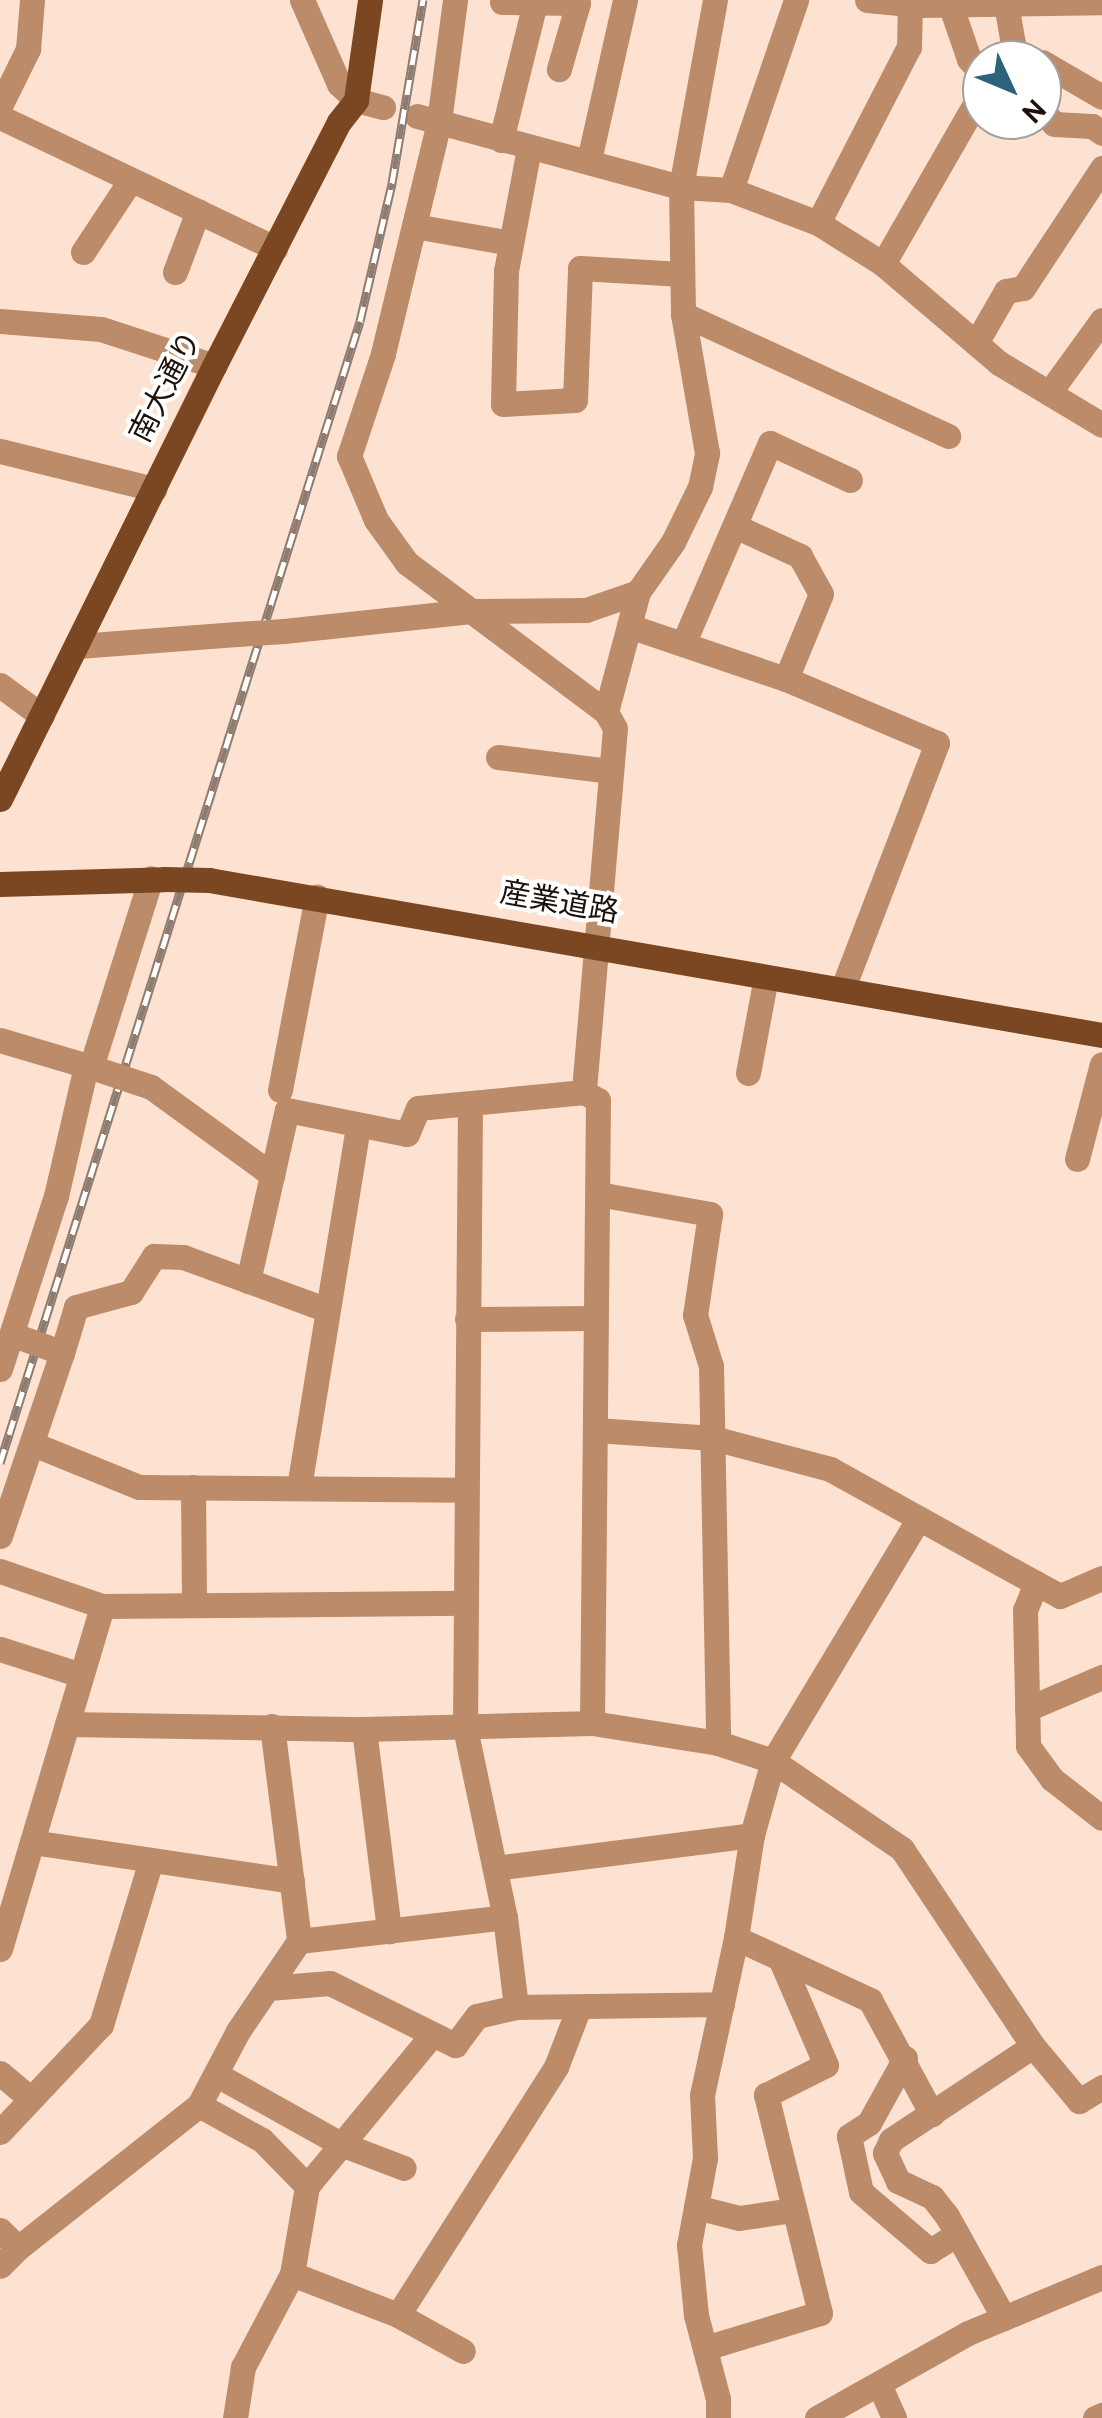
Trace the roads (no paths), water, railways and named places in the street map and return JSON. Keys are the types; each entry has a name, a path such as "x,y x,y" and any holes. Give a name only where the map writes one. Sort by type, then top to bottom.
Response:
{"main road":[{"name":"南大通り","path":"0,798 338,122 356,100 370,0"},
{"name":"産業道路","path":"0,884 209,880 1102,1034"}],"street":[{"path":"0,106 28,49 32,0"},
{"path":"302,0 339,84 356,100 382,108"},
{"path":"456,0 428,120 414,226 384,354 349,456 376,520 407,563 606,712 615,728 591,1096 598,1194 592,1723"},
{"path":"589,160 625,0"},
{"path":"606,712 638,592 673,542 694,501 707,452 683,314 681,187 715,0"},
{"path":"731,190 796,0"},
{"path":"867,0 910,4 1102,2"},
{"path":"502,2 578,4 559,69"},
{"path":"501,140 535,3"},
{"path":"818,222 909,46 910,4"},
{"path":"950,4 962,40"},
{"path":"1006,4 1008,40"},
{"path":"1062,73 1102,97"},
{"path":"0,117 275,248"},
{"path":"428,120 681,187 731,190 818,222 883,264 976,343 1102,425"},
{"path":"1062,124 1092,126 1102,133"},
{"path":"883,264 962,127"},
{"path":"529,148 506,271 503,404 576,400 580,268 682,274"},
{"path":"976,343 1006,290 1023,288 1102,168"},
{"path":"83,252 130,181"},
{"path":"176,272 198,211"},
{"path":"414,226 511,242"},
{"path":"683,314 948,436"},
{"path":"1049,393 1102,320"},
{"path":"0,321 101,329 214,366"},
{"path":"683,644 770,442 850,480"},
{"path":"0,451 154,489"},
{"path":"735,526 800,556 820,594 786,679"},
{"path":"78,646 471,611 586,610 638,592"},
{"path":"629,626 786,679 936,743 843,988"},
{"path":"0,685 42,716"},
{"path":"498,757 611,771"},
{"path":"0,1369 16,1336 56,1196 84,1076 91,1067 157,878"},
{"path":"280,1090 317,896"},
{"path":"748,1073 766,977"},
{"path":"0,1040 151,1087 272,1175"},
{"path":"1077,1159 1094,1130 1102,1064"},
{"path":"248,1281 287,1110 407,1134 418,1108 591,1096"},
{"path":"470,1104 466,1728 506,1917 516,2007"},
{"path":"299,1487 325,1309 358,1126"},
{"path":"598,1194 710,1214 694,1315 711,1366 718,1743"},
{"path":"0,1536 76,1307 130,1292 154,1256 183,1257 325,1309"},
{"path":"467,1319 594,1318"},
{"path":"16,1336 59,1352"},
{"path":"596,1430 713,1438 830,1469 1060,1596 1102,1578"},
{"path":"33,1444 139,1487 465,1490"},
{"path":"193,1487 194,1604"},
{"path":"718,2418 696,2315 689,2245 706,2158 702,2095 736,1938 752,1835 772,1762 919,1518"},
{"path":"0,1570 102,1606 466,1603"},
{"path":"1036,1583 1025,1610 1028,1746 1052,1780 1102,1818"},
{"path":"0,1949 102,1606"},
{"path":"0,1649 81,1675"},
{"path":"1027,1709 1102,1678"},
{"path":"67,1724 364,1729 592,1723 718,1743 772,1762 902,1849 1033,2046 1079,2101 1102,2086"},
{"path":"6,2248 199,2105 238,2031 300,1941 272,1726"},
{"path":"364,1729 389,1931"},
{"path":"495,1868 752,1835"},
{"path":"32,1842 292,1881"},
{"path":"0,2132 101,2024 150,1860"},
{"path":"300,1941 506,1917"},
{"path":"736,1938 870,2000 905,2058 932,2114"},
{"path":"704,2348 820,2313 766,2095 826,2065 780,1958"},
{"path":"269,1988 330,1983 455,2045 476,2016 516,2007 722,2004"},
{"path":"398,2315 556,2067 579,2006"},
{"path":"235,2418 243,2367 292,2274 307,2186 432,2034"},
{"path":"1004,2318 932,2197 898,2181 885,2153 892,2140 1033,2046"},
{"path":"905,2058 869,2123 849,2136 861,2192 930,2251 957,2234"},
{"path":"0,2073 31,2099"},
{"path":"217,2075 341,2144 404,2168"},
{"path":"199,2105 262,2140 307,2186"},
{"path":"696,2207 739,2218 793,2210"},
{"path":"292,2274 398,2315 463,2351"},
{"path":"818,2418 1004,2318 1102,2277"},
{"path":"879,2384 894,2418"},
{"path":"1095,2418 1102,2415"}],"railway":[{"path":"0,1463 360,321 392,183 423,0"}]}
